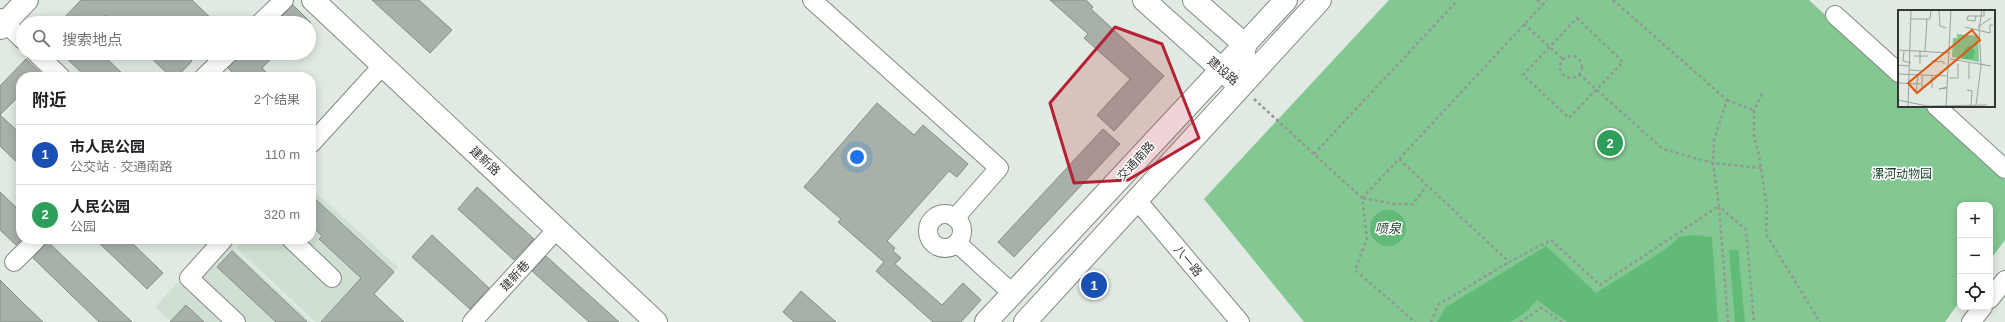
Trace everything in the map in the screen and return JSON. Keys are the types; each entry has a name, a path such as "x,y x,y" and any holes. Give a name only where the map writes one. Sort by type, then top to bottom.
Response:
{"main road":[{"path":"2,23 27,0"},
{"name":"建新路","path":"313,0 656,322"},
{"name":"建设路","path":"1144,0 1240,87"},
{"path":"1194,0 1245,45"},
{"name":"交通南路","path":"986,322 1286,0"},
{"path":"1012,293 1029,317 1320,0"},
{"name":"建设路","path":"1240,87 1245,45"}],"street":[{"path":"267,16 284,0"},
{"path":"812,0 999,168 955,218"},
{"path":"1835,15 1898,72"},
{"path":"2,23 16,34"},
{"path":"43,60 56,72"},
{"path":"209,72 222,60"},
{"path":"316,139 383,65"},
{"path":"1937,107 2005,169"},
{"name":"八一路","path":"1136,199 1240,322"},
{"path":"945,214 955,218 961,228 961,233 957,243 947,248 942,248 932,242 928,232 931,222 939,215 945,214"},
{"name":"建新巷","path":"472,322 557,229"},
{"path":"957,243 1012,293"},
{"path":"14,262 32,244"},
{"path":"220,244 189,278 236,322"},
{"path":"296,244 332,278"},
{"path":"1993,295 2005,280"},
{"path":"1971,322 1981,310"}],"path":[{"path":"1314,154 1458,0"},
{"path":"1537,0 1542,5"},
{"path":"1362,198 1547,0"},
{"path":"1613,0 1727,100 1754,110"},
{"path":"1577,18 1623,62 1569,118 1523,75 1550,47 1577,18"},
{"path":"1524,24 1563,59"},
{"path":"1568,56 1578,59 1581,63 1579,74 1574,77 1568,77 1564,74 1560,70 1560,64 1563,59 1568,56"},
{"path":"1579,74 1663,149 1713,163 1761,168"},
{"path":"1240,87 1362,198 1394,204 1413,204 1427,185"},
{"path":"1762,94 1754,110 1754,136 1767,207 1766,234 1820,322"},
{"path":"1727,100 1714,140 1713,163 1719,206 1728,322"},
{"path":"1399,159 1509,262"},
{"path":"1362,198 1368,238 1355,270 1416,322"},
{"path":"1431,322 1438,305 1509,262 1551,240 1600,285 1719,206"},
{"path":"1719,206 1746,230 1754,322"},
{"path":"1520,322 1541,308 1562,322"}],"highlighted area":[{"path":"1115,27 1162,44 1199,138 1128,180 1074,183 1050,103"}],"shaded area":[{"path":"316,193 398,267 348,322 315,322 236,248 240,244 316,244"},
{"path":"212,244 227,244 311,322 171,322 155,307"}],"green space":[{"name":"漯河动物园","path":"1389,0 1809,0 1898,82 1898,107 1925,107 2005,180 2005,240 1993,256 1993,202 1957,202 1957,305 1945,322 1304,322 1204,199"}],"water":[{"name":"喷泉","path":"1392,210 1401,215 1405,221 1405,235 1401,241 1392,246 1384,246 1375,241 1371,235 1370,224 1375,215 1381,211"},
{"path":"1693,235 1712,237 1718,322 1567,322 1537,300 1527,311 1511,322 1437,322 1446,307 1546,246 1596,293 1666,249 1679,237"},
{"path":"1729,250 1738,250 1745,322 1735,322"}],"building":[{"path":"81,0 192,0 209,16 106,15 66,16"},
{"path":"372,0 419,0 452,30 430,53"},
{"path":"1050,0 1086,0 1093,7 1091,9 1164,76 1114,131 1097,115 1130,79 1084,38 1088,34"},
{"path":"293,5 304,16 282,16"},
{"path":"25,60 27,60 40,72 16,72 16,99 0,115 0,86"},
{"path":"68,60 108,60 121,72 81,72"},
{"path":"153,60 192,61 182,72 166,72"},
{"path":"235,60 270,60 262,68 266,72 232,72 228,68"},
{"path":"877,103 914,135 923,125 968,164 957,177 949,171 887,241 895,248 893,251 901,258 895,264 942,305 963,283 981,300 961,322 933,322 876,271 884,262 838,222 841,219 804,187"},
{"path":"0,115 16,129 16,161 0,146"},
{"path":"1103,129 1120,144 1014,257 998,242"},
{"path":"477,187 534,239 514,260 458,209"},
{"path":"0,192 16,207 17,244 16,245 0,230"},
{"path":"316,200 394,272 374,294 404,322 321,322 361,278 319,239 322,236 316,230"},
{"path":"432,235 489,288 470,309 412,257"},
{"path":"45,244 50,244 132,322 99,322 33,258"},
{"path":"100,244 133,244 163,273 147,289"},
{"path":"232,251 307,322 276,322 217,267"},
{"path":"546,256 619,322 589,322 532,271"},
{"path":"0,280 21,301 43,322 0,322"},
{"path":"801,291 836,322 794,322 783,312"},
{"path":"186,305 204,322 170,322"}],"place":[{"name":"人民公园","path":"1610,143"},
{"name":"市人民公园","path":"1094,285"}]}
